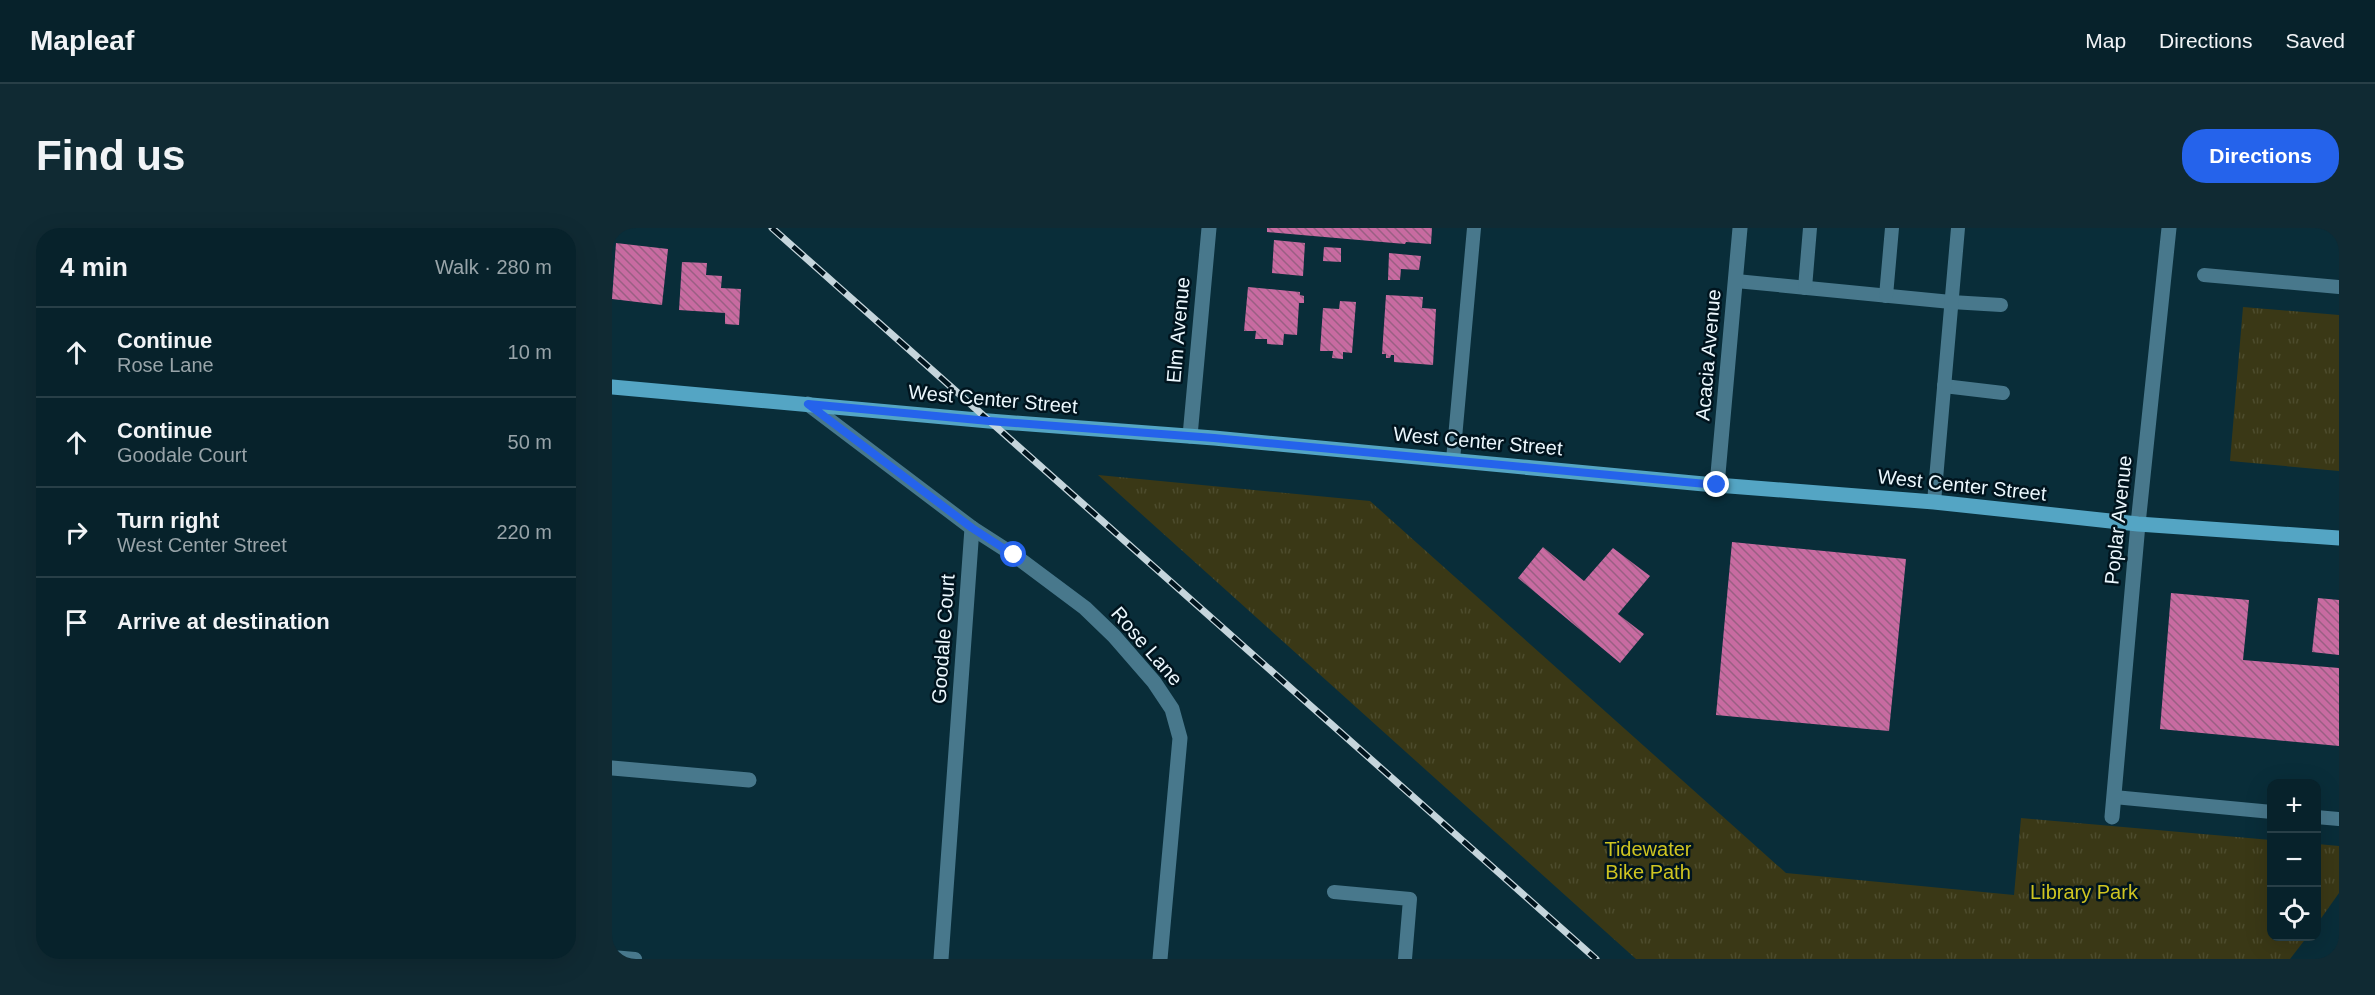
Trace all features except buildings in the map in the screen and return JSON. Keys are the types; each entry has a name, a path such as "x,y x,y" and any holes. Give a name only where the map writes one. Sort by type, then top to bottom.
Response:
{"street":[{"name":"Elm Avenue","path":"1190,436 1209,228"},
{"name":"Acacia Avenue","path":"1717,485 1740,228"},
{"name":"Poplar Avenue","path":"2112,817 2138,524 2169,228"},
{"name":"West Center Street","path":"612,387 989,421 1190,436 1717,485 1934,502 2138,524 2339,538"},
{"path":"808,404 972,528"},
{"name":"Goodale Court","path":"941,959 972,528"},
{"name":"Rose Lane","path":"972,528 1014,555 1085,608 1121,643 1154,682 1172,709 1180,738 1160,959"},
{"path":"612,768 749,780"}],"lane":[{"path":"1453,460 1474,228"},
{"path":"1805,288 1810,228"},
{"path":"1886,296 1892,228"},
{"path":"1934,502 1958,228"},
{"path":"2204,275 2339,287"},
{"path":"1736,281 1951,302 2001,304"},
{"path":"1944,386 2003,393"},
{"path":"2114,796 2267,812"},
{"path":"2321,817 2339,819"},
{"path":"1334,892 1410,899 1405,959"},
{"path":"612,957 635,959"}],"green space":[{"path":"2243,307 2339,315 2339,471 2230,461"},
{"name":"Tidewater Bike Path","path":"1098,475 1370,501 1786,873 2014,895 2021,818 2267,840 2267,941 2304,941 2290,959 1636,959"},
{"path":"2321,844 2339,846 2339,893 2321,918"}],"railway":[{"path":"772,228 1596,959"}],"route":[{"path":"1014,555 972,528 808,404 989,421 1214,438 1717,485"}],"park label":[{"name":"Library Park","path":"2084,892"}]}
